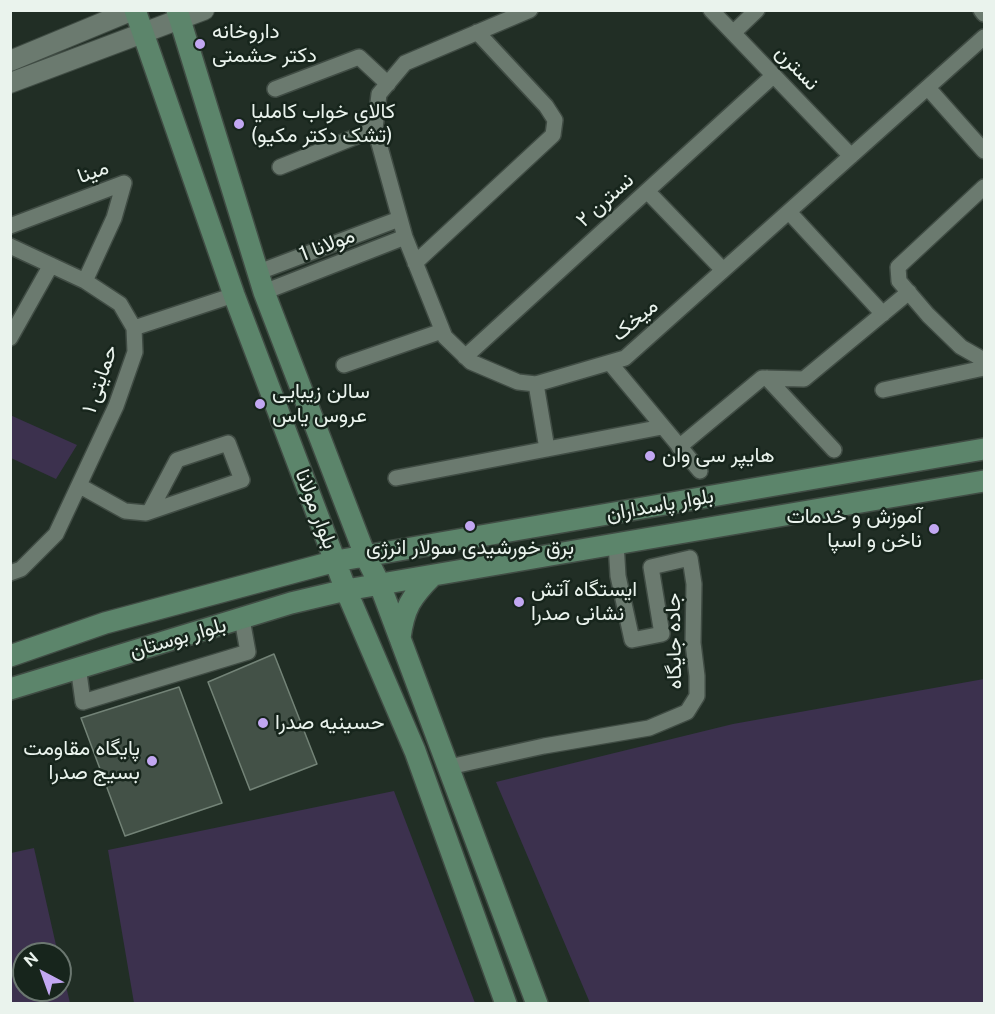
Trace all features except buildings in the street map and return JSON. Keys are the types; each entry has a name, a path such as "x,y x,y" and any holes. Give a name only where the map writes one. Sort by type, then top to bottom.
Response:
{"main road":[{"name":"بلوار مولانا","path":"134,10 144,32 234,295 346,590 415,751 506,1004"},
{"name":"بلوار مولانا","path":"179,15 261,282 365,555 380,585 537,1004"},
{"name":"بلوار پاسداران","path":"336,561 984,449"},
{"name":"بلوار پاسداران","path":"346,590 984,481"},
{"name":"بلوار بوستان","path":"10,656 105,623 336,561"},
{"path":"400,638 404,614 411,600 432,576"},
{"name":"بلوار بوستان","path":"10,689 78,666 291,603 346,590"}],"street":[{"path":"10,61 134,10"},
{"path":"10,84 144,32 179,15 204,10"},
{"path":"275,89 359,57 383,89 405,63 530,10"},
{"name":"نسترن","path":"711,10 851,156"},
{"path":"733,33 757,10"},
{"path":"415,262 553,135 555,120 546,106 477,32"},
{"name":"میخک","path":"383,89 375,129 405,237 445,338 471,362 518,382 536,384 625,358 984,37"},
{"name":"نسترن ۲","path":"465,357 774,75"},
{"path":"928,88 984,151"},
{"path":"280,167 375,129"},
{"name":"مینا","path":"10,226 124,183 114,218 85,281"},
{"path":"984,187 898,267 899,281 909,292 961,347 984,360"},
{"path":"647,191 723,270"},
{"path":"789,212 883,314"},
{"name":"مولانا 1","path":"261,282 399,219"},
{"name":"مولانا 1","path":"261,282 405,237"},
{"name":"حمایتی ۱","path":"10,246 85,281 120,304 134,328 135,352 116,406 56,534 21,569 10,573"},
{"path":"10,338 51,265"},
{"path":"679,447 762,378 804,379 909,292"},
{"path":"134,328 234,295"},
{"path":"344,365 442,331"},
{"path":"610,363 700,471"},
{"path":"883,390 984,368"},
{"path":"767,378 834,450"},
{"path":"536,384 547,449"},
{"path":"396,478 662,427"},
{"path":"81,484 125,511 150,511 242,480 228,443 177,460 150,511"},
{"name":"جاده جایگاه","path":"449,767 544,746 650,728 687,712 697,696 693,643 694,584 690,558 651,567 662,634 632,640 618,576 616,543"},
{"path":"78,666 83,702 248,652 242,619"}],"shaded area":[{"path":"10,415 77,445 56,479 11,458"},
{"path":"984,679 984,1003 590,1003 496,782 733,724"},
{"path":"394,791 475,1003 134,1003 108,850"},
{"path":"34,848 55,942 12,942 12,1002 70,1003 11,1003 11,853"}],"place":[{"name":"داروخانه دکتر حشمتی","path":"200,44"},
{"name":"کالای خواب کاملیا (تشک دکتر مکیو)","path":"239,124"},
{"name":"سالن زیبایی عروس یاس","path":"260,404"},
{"name":"هایپر سی وان","path":"650,456"},
{"name":"برق خورشیدی سولار انرژی","path":"470,526"},
{"name":"آموزش و خدمات ناخن و اسپا","path":"934,529"},
{"name":"ایستگاه آتش نشانی صدرا","path":"519,602"},
{"name":"حسینیه صدرا","path":"263,723"},
{"name":"پایگاه مقاومت بسیج صدرا","path":"152,761"}]}
